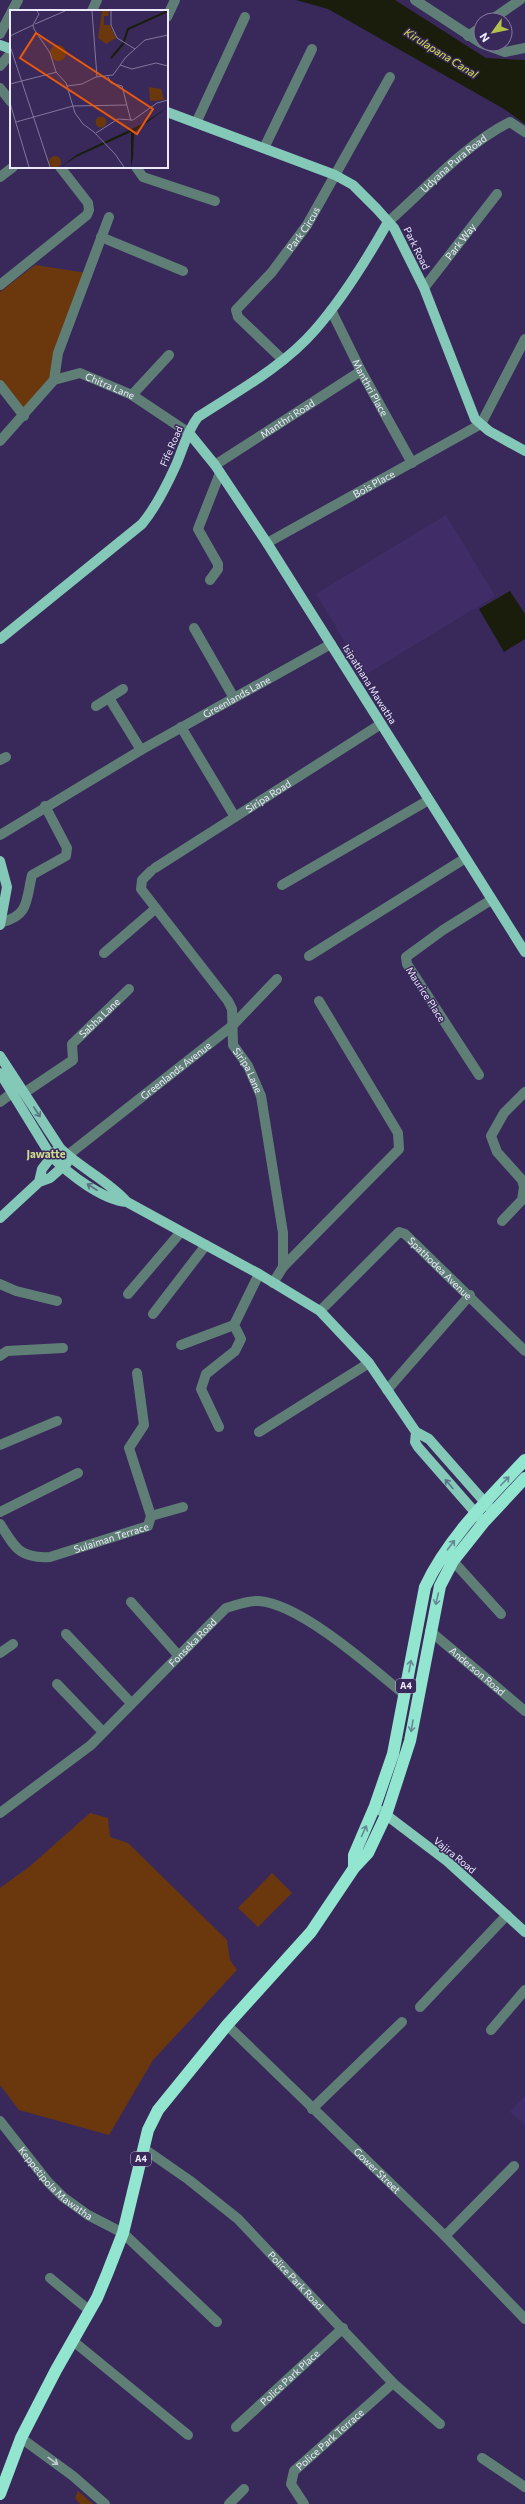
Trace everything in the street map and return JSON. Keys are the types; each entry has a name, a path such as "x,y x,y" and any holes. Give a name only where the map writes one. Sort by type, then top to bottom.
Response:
{"highway":[{"name":"A4","path":"354,1868 354,1854 375,1806 393,1754 425,1587 434,1567 475,1513 525,1460"},
{"name":"A4","path":"0,2494 21,2438 90,2310 123,2233 148,2130 158,2110 226,2025 310,1932 354,1868 368,1853 386,1815 410,1741 430,1631 440,1586 453,1561 493,1511 525,1478"}],"main road":[{"path":"0,44 10,49"},
{"name":"Park Road","path":"168,112 334,175 353,185 388,222 400,240 424,288 475,419 480,424 525,452"},
{"name":"Fife Road","path":"0,639 142,524 150,514 169,479 189,433 198,417 282,360 315,331 363,265 388,222"},
{"name":"Isipathana Mawatha","path":"189,433 218,469 267,543 381,724 427,801 525,952"},
{"path":"0,861 7,887 1,924"},
{"path":"0,1056 60,1148 70,1157 120,1194 127,1202 180,1233 206,1245 258,1274 320,1311 369,1363 416,1432 429,1439 493,1511"},
{"path":"0,1073 51,1156 62,1167 106,1196 116,1201 127,1202"},
{"path":"39,1182 42,1170 51,1156 60,1148"},
{"path":"0,1218 39,1182 50,1178 70,1157"},
{"path":"416,1432 415,1442 418,1447 484,1522"},
{"name":"Vajira Road","path":"375,1806 446,1861 525,1932"}],"street":[{"path":"13,10 18,0"},
{"path":"92,10 97,0"},
{"path":"168,15 174,0"},
{"path":"415,0 473,39"},
{"path":"503,12 520,0"},
{"path":"0,34 10,16"},
{"path":"196,123 245,17"},
{"path":"468,36 473,33"},
{"path":"513,50 525,48"},
{"path":"264,148 312,49"},
{"path":"0,66 10,54"},
{"name":"Park Circus","path":"282,360 238,317 236,310 272,272 307,225 390,77"},
{"path":"0,88 10,101"},
{"name":"Udyana Pura Road","path":"388,222 474,146 500,127 510,122 525,132"},
{"path":"0,178 12,168"},
{"path":"0,285 87,215 90,210 88,203 61,168"},
{"path":"137,168 143,177 215,201"},
{"name":"Park Way","path":"424,288 497,194"},
{"path":"0,441 24,416 54,380 58,353 109,217"},
{"path":"101,237 183,271"},
{"name":"Manthri Place","path":"331,310 361,372 412,464"},
{"path":"480,424 525,339"},
{"path":"132,395 169,355"},
{"name":"Manthri Road","path":"218,469 361,372"},
{"name":"Chitra Lane","path":"54,380 80,373 132,395 189,433"},
{"path":"0,385 24,416"},
{"name":"Bois Place","path":"267,543 412,464 480,424"},
{"path":"210,580 218,569 218,564 198,529 218,469"},
{"path":"194,628 234,698"},
{"name":"Greenlands Lane","path":"0,835 45,806 141,750 331,644"},
{"path":"96,706 123,689"},
{"path":"109,698 141,750"},
{"name":"Siripa Road","path":"142,880 153,869 381,724"},
{"path":"181,727 235,817"},
{"path":"282,885 427,801"},
{"path":"1,924 17,919 23,911 32,875 66,856 67,848 45,806"},
{"path":"309,956 464,858"},
{"name":"Siripa Lane","path":"142,880 141,889 155,909 228,1000 232,1009 233,1045 248,1066 261,1096 283,1233 283,1267"},
{"name":"Maurice Place","path":"479,1074 407,964 406,958 443,930 491,900"},
{"path":"104,953 155,909"},
{"name":"Greenlands Avenue","path":"70,1157 232,1026 277,979"},
{"name":"Sabha Lane","path":"24,1093 73,1060 72,1044 129,989"},
{"path":"273,1283 283,1267 399,1149 398,1133 319,1001"},
{"path":"0,1102 12,1092"},
{"path":"502,1221 522,1200 524,1187 522,1180 497,1152 490,1136 504,1113 525,1092"},
{"name":"Spathodea Avenue","path":"320,1311 399,1232 405,1234 470,1295 525,1351"},
{"path":"128,1294 180,1233"},
{"path":"153,1314 206,1245"},
{"path":"181,1345 234,1325 258,1274"},
{"path":"0,1284 16,1291 57,1301"},
{"path":"387,1390 470,1295"},
{"path":"219,1427 201,1389 206,1374 235,1351 241,1339 234,1325"},
{"path":"0,1356 7,1351 63,1348"},
{"path":"259,1432 369,1363"},
{"name":"Sulaiman Terrace","path":"0,1524 15,1546 25,1556 35,1558 50,1557 148,1526 152,1516 129,1448 144,1425 136,1373"},
{"path":"0,1445 58,1421"},
{"path":"0,1512 78,1473"},
{"path":"152,1516 183,1507"},
{"path":"453,1561 501,1614"},
{"name":"Fonseka Road","path":"0,1813 91,1745 178,1655 226,1608 259,1601 276,1605 319,1628 363,1659 404,1695"},
{"path":"131,1602 178,1655"},
{"name":"Anderson Road","path":"430,1631 525,1711"},
{"path":"66,1634 131,1703"},
{"path":"0,1653 13,1644"},
{"path":"57,1684 103,1732"},
{"path":"420,2007 507,1915"},
{"path":"491,2030 525,1990"},
{"path":"312,2109 402,2022"},
{"name":"Gower Street","path":"226,2025 290,2084 312,2109 445,2236 525,2319"},
{"name":"Keppetipola Mawatha","path":"2,2126 48,2182 63,2197 88,2215 123,2233 217,2322"},
{"name":"Police Park Road","path":"143,2148 189,2180 238,2219 343,2328 393,2383 440,2424"},
{"path":"445,2236 514,2166"},
{"path":"50,2278 90,2310"},
{"name":"Police Park Place","path":"236,2427 343,2328"},
{"path":"73,2341 188,2436"},
{"name":"Police Park Terrace","path":"304,2504 291,2484 294,2471 393,2383"},
{"path":"21,2438 73,2476 105,2504"},
{"path":"482,2458 525,2487"},
{"path":"229,2504 244,2489"}],"shaded area":[{"path":"35,265 87,273 57,353 62,376 24,412 0,381 0,292"},
{"path":"446,515 495,596 365,675 316,594"},
{"path":"90,1813 108,1818 110,1837 128,1843 227,1940 230,1960 237,1970 153,2060 109,2135 19,2110 0,2085 0,1888 29,1867"},
{"path":"272,1873 292,1893 258,1927 238,1908"},
{"path":"525,2096 525,2125 510,2112"},
{"path":"78,2491 93,2504 80,2504 75,2498"}],"water":[{"name":"Kirulapana Canal","path":"296,0 395,0 473,50 473,52 477,52 486,58 525,60 525,124 504,109 328,9"},
{"path":"510,591 525,614 525,639 504,652 479,609"}],"district":[{"name":"Jawatte","path":"46,1154"}]}
